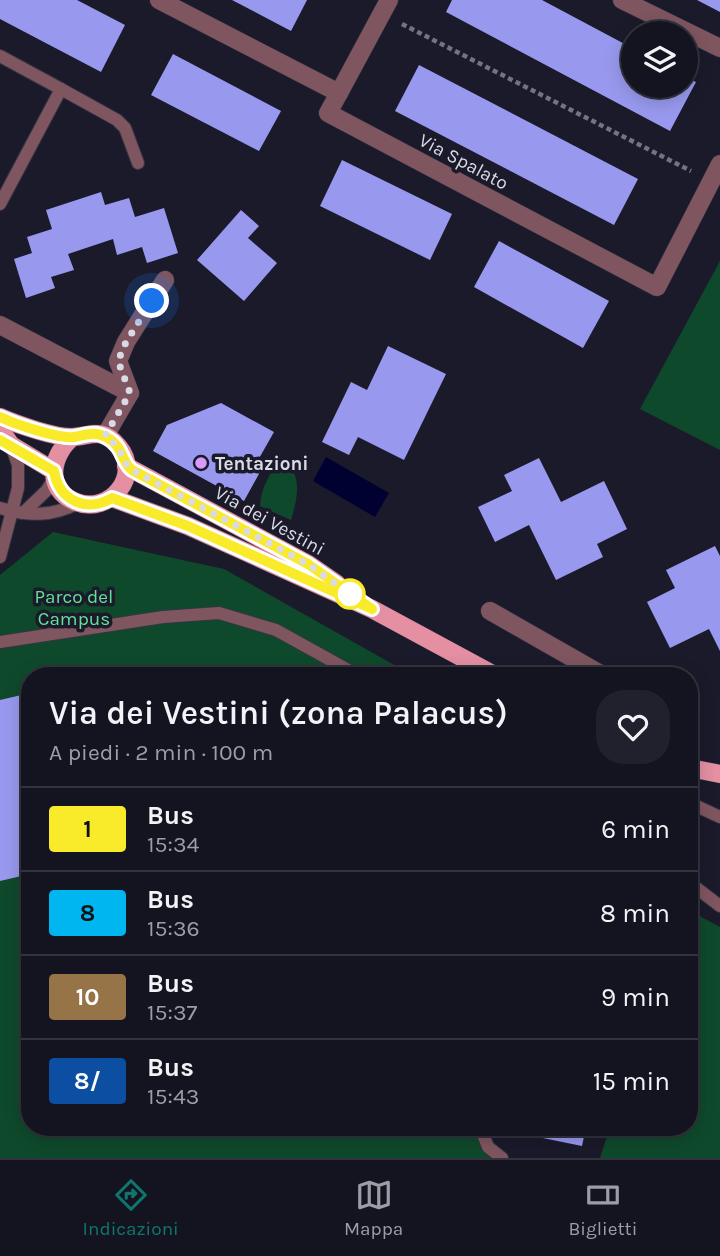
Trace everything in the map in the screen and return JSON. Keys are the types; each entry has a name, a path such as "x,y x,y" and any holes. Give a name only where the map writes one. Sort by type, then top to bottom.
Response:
{"main road":[{"path":"0,416 35,429 74,437 89,433 105,436"},
{"path":"0,429 6,442 54,474 63,493 78,503"},
{"name":"Via dei Vestini","path":"105,436 120,448 126,466 308,564 372,609"},
{"path":"54,474 58,452 74,437"},
{"path":"112,498 124,484 126,466"},
{"name":"Via dei Vestini","path":"78,503 96,505 112,498 188,526 372,609 479,667"},
{"path":"698,770 720,774"}],"street":[{"path":"159,0 339,93 385,8"},
{"path":"622,0 720,48"},
{"name":"Via Spalato","path":"339,93 328,113 657,287 720,164"},
{"path":"130,393 118,361 126,342 165,280"},
{"path":"0,325 130,393"},
{"path":"105,436 130,393"},
{"path":"490,611 572,667"}],"lane":[{"path":"0,56 117,120 125,128 138,163"},
{"path":"0,204 61,89"},
{"path":"0,557 19,477 6,442"},
{"path":"11,510 47,490 54,474"},
{"path":"11,510 46,515 78,503"},
{"path":"0,642 163,617 219,614 276,630 343,667"},
{"path":"698,807 720,817"},
{"path":"698,889 720,906"},
{"path":"484,1136 488,1147 502,1158"}],"path":[{"path":"385,8 424,34 711,181"}],"green space":[{"path":"720,261 720,450 640,409"},
{"path":"282,457 293,471 297,486 291,520 260,506 264,486"},
{"name":"Parco del Campus","path":"53,532 224,569 398,667 21,667 21,1136 488,1136 507,1158 0,1158 0,575"},
{"path":"698,915 720,927 720,1158 600,1158 607,1136 698,1136"}],"shaded area":[{"path":"326,457 389,493 375,517 313,481"}],"building":[{"path":"0,0 77,0 125,25 101,72 0,19"},
{"path":"232,0 307,0 291,31"},
{"path":"452,0 542,0 621,42 621,98 688,98 670,131 446,12"},
{"path":"697,0 720,0 720,12"},
{"path":"173,54 281,111 259,151 151,95"},
{"path":"419,65 638,179 614,225 395,111"},
{"path":"342,160 452,214 430,260 320,206"},
{"path":"101,192 105,205 129,198 135,217 164,208 178,253 147,263 142,247 117,255 113,239 68,254 74,270 51,277 55,288 26,298 14,259 32,253 27,237 52,229 46,210"},
{"path":"241,210 259,226 248,238 277,263 244,301 197,260"},
{"path":"499,241 609,301 583,348 474,287"},
{"path":"388,346 446,374 404,460 358,437 349,455 322,442 351,382 367,390"},
{"path":"221,403 274,432 253,469 260,472 244,501 153,451 167,425"},
{"path":"539,458 561,502 604,481 627,529 597,544 603,557 556,580 529,525 495,542 478,507 512,491 504,475"},
{"path":"715,546 720,556 720,651 709,629 670,648 647,602 675,588 666,570"},
{"path":"21,695 21,876 0,881 0,700"},
{"path":"533,1136 584,1136 582,1146"}],"bus line":[{"name":"1","path":"0,417 35,429 74,437 89,433 105,436 120,448 126,466 132,470 308,564 372,609 188,526 112,498 96,505 78,503 63,493 54,471 0,440"}],"place":[{"name":"Tentazioni","path":"201,463"}],"route":[{"path":"152,301 126,342 118,361 130,393 105,436 120,448 126,466 132,470 308,564 350,594"}]}
